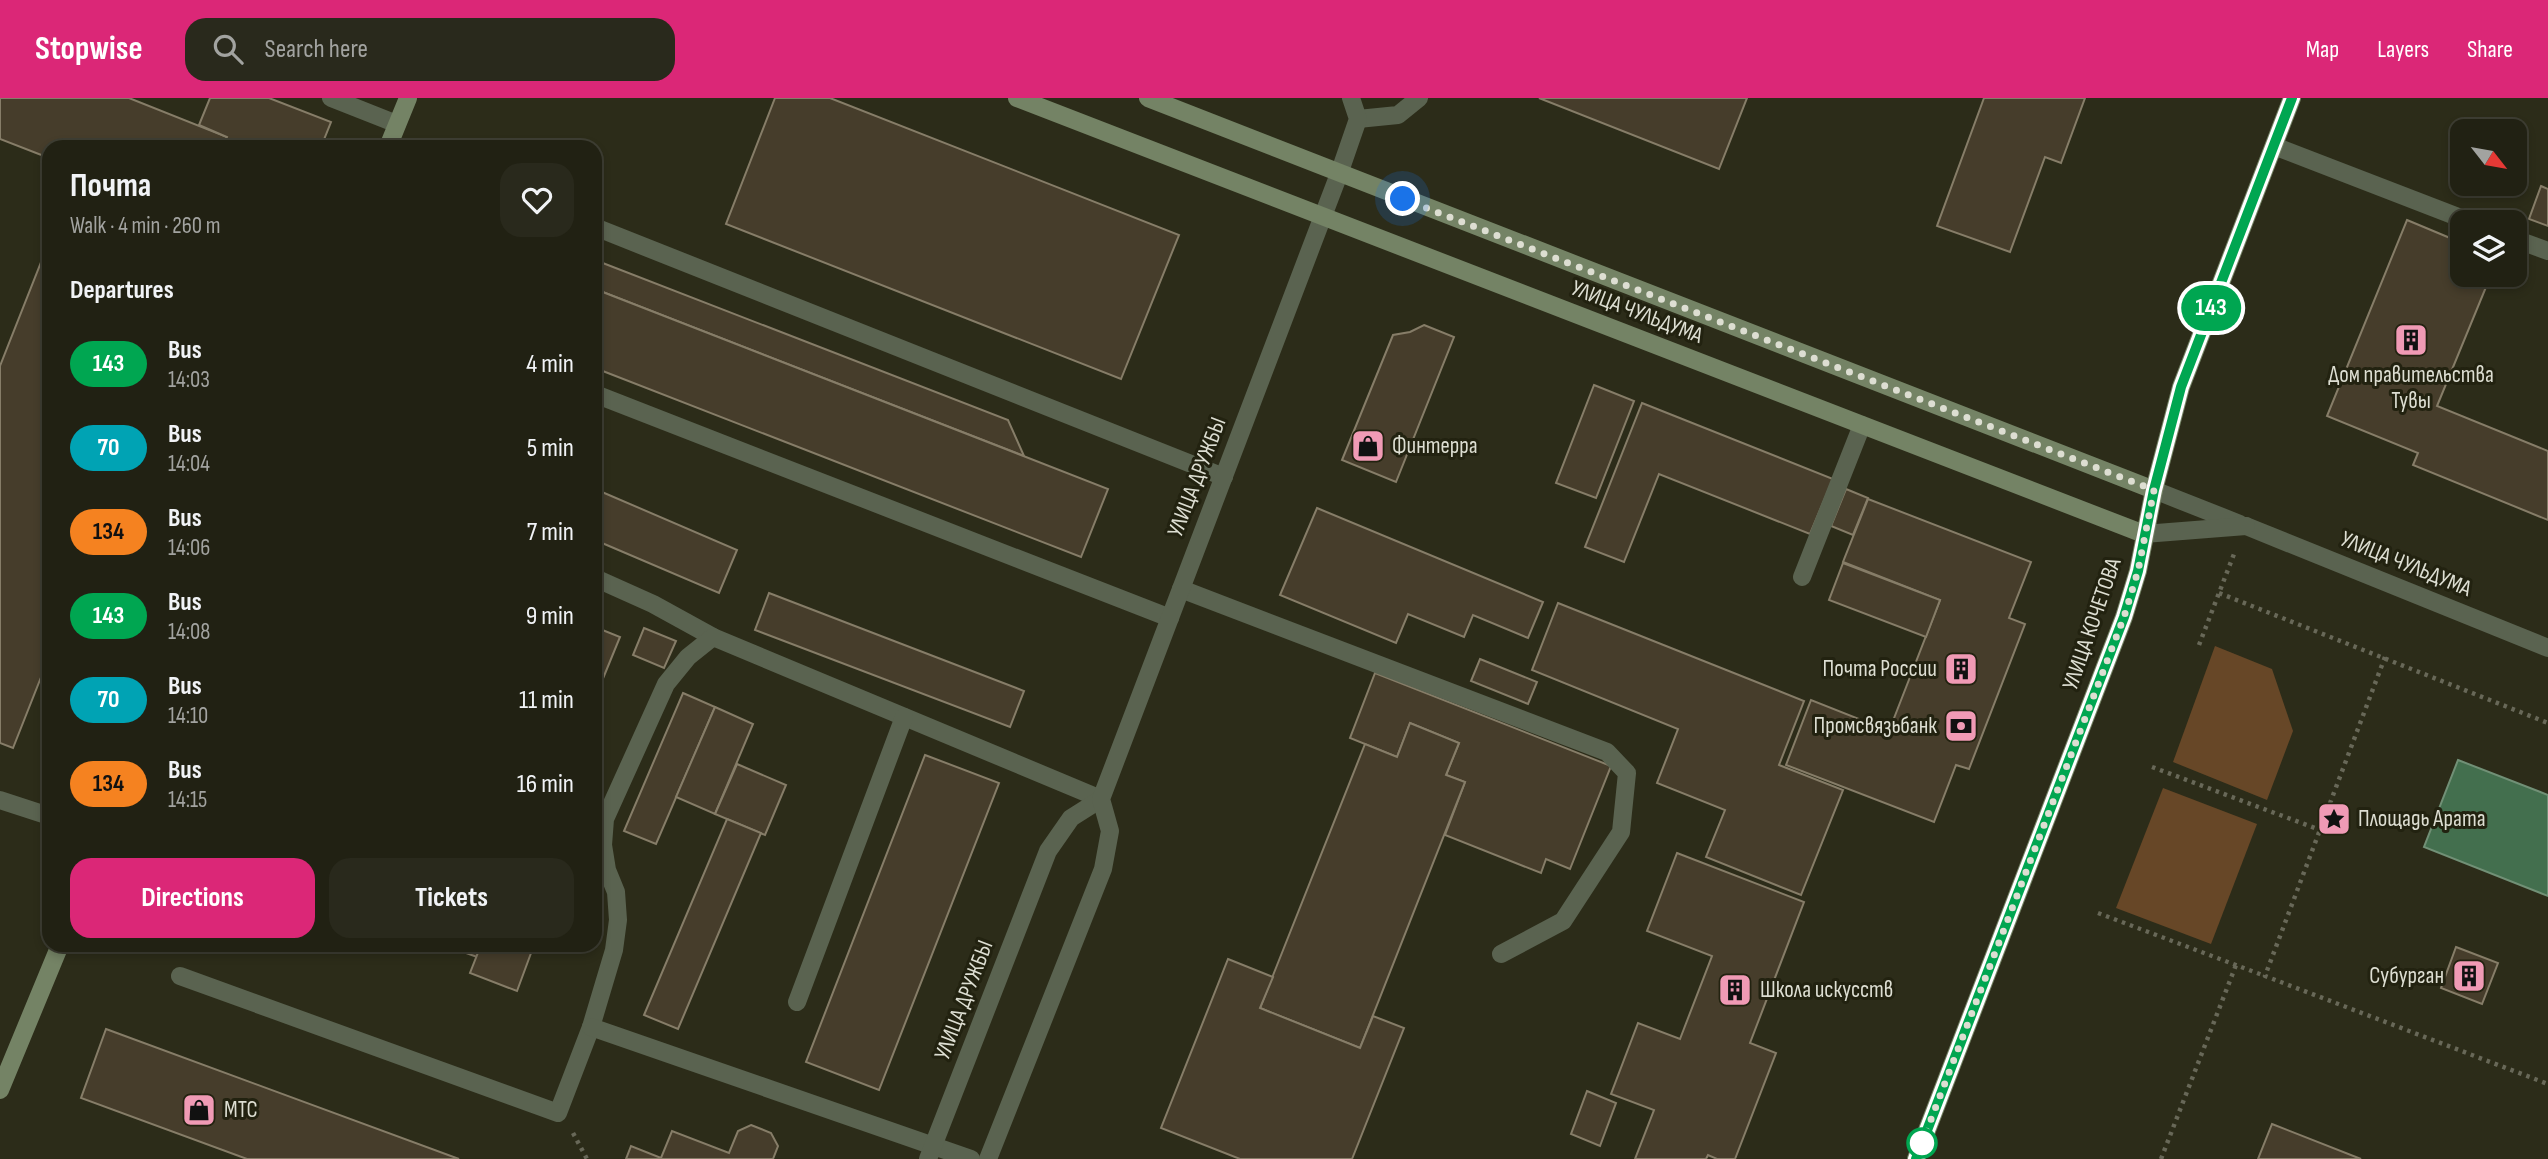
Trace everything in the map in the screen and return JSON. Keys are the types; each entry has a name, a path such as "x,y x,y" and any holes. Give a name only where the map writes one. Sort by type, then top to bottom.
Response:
{"main road":[{"path":"392,140 408,98"},
{"name":"УЛИЦА ЧУЛЬДУМА","path":"1017,98 2144,534"},
{"name":"УЛИЦА ЧУЛЬДУМА","path":"1148,98 2154,490"},
{"name":"УЛИЦА КОЧЕТОВА","path":"1916,1159 2124,617 2138,571 2154,490 2181,387 2292,98"},
{"path":"0,1090 57,952"}],"street":[{"path":"331,98 397,124"},
{"path":"1351,98 1358,119 1398,115 1419,98"},
{"name":"УЛИЦА ДРУЖБЫ","path":"930,1153 1048,851 1070,818 1101,799 1358,119"},
{"path":"2274,146 2450,214"},
{"path":"602,230 1224,477"},
{"path":"2527,243 2548,251"},
{"path":"602,397 1170,618"},
{"path":"1802,577 1862,425"},
{"name":"УЛИЦА ЧУЛЬДУМА","path":"2154,490 2548,648"},
{"name":"УЛИЦА ЧУЛЬДУМА","path":"2144,534 2246,526"},
{"path":"602,581 653,604 713,637 1101,799 1110,831 1103,869 988,1159"},
{"path":"1181,589 1607,752 1627,773 1621,832 1563,921 1501,954"},
{"path":"180,976 558,1113 591,1027 614,950 618,920 616,892 607,870 603,845 605,819 666,684 688,657 713,637"},
{"path":"797,1002 904,717"},
{"path":"0,800 42,814"},
{"path":"591,1027 930,1153 971,1159"}],"path":[{"path":"2199,645 2238,546"},
{"path":"2219,593 2548,723"},
{"path":"2265,976 2385,657"},
{"path":"2152,767 2320,830"},
{"path":"2098,913 2548,1084"},
{"path":"2161,1159 2236,965"}],"shaded area":[{"path":"2215,646 2272,669 2293,731 2267,800 2173,762"},
{"path":"2458,760 2548,795 2548,896 2424,847"},
{"path":"2163,788 2257,824 2211,944 2116,908"}],"building":[{"path":"0,98 129,98 227,137 226,140 42,140 42,155 0,139"},
{"path":"210,98 269,98 331,122 324,140 226,140 227,137 199,125"},
{"path":"775,98 830,98 1179,235 1121,379 726,224"},
{"path":"1539,98 1747,98 1719,169"},
{"path":"1984,98 2085,98 2061,163 2045,157 2010,252 1937,226"},
{"path":"2541,186 2548,189 2548,226 2529,219"},
{"name":"Дом правительства Тувы","path":"2407,220 2450,238 2450,287 2486,287 2437,406 2548,451 2548,520 2413,465 2418,453 2327,416"},
{"path":"42,260 42,675 13,748 0,743 0,366"},
{"path":"602,263 1008,420 1024,456 602,292"},
{"path":"602,292 1108,489 1081,557 602,371"},
{"path":"1424,325 1454,337 1396,482 1342,460 1393,335 1410,332"},
{"path":"1594,385 1634,401 1596,498 1556,483"},
{"path":"1642,403 1833,479 1810,534 1659,474 1624,562 1585,547"},
{"path":"1846,489 1868,498 1853,535 1831,526"},
{"path":"602,492 737,550 719,593 602,543"},
{"name":"Почта России","path":"1868,499 2031,562 2009,618 2025,624 1969,769 1956,765 1934,822 1786,765 1811,700 1889,731 1940,600 1843,562"},
{"path":"1317,508 1543,602 1528,638 1473,615 1464,637 1408,614 1396,643 1280,595"},
{"path":"1843,563 1940,600 1926,637 1829,600"},
{"path":"769,593 1024,691 1010,727 755,630"},
{"path":"1558,603 1804,701 1779,765 1843,790 1801,895 1706,857 1725,810 1657,783 1678,729 1532,670"},
{"path":"644,628 676,641 664,668 633,655"},
{"path":"602,630 620,637 602,681"},
{"path":"1480,659 1537,682 1528,704 1471,681"},
{"path":"1375,673 1611,766 1570,869 1546,859 1541,873 1445,835 1465,782 1446,775 1459,743 1410,723 1397,757 1350,738"},
{"path":"683,693 715,707 656,844 624,831"},
{"path":"715,707 753,724 715,814 676,797"},
{"path":"1410,723 1459,743 1446,775 1465,782 1360,1048 1260,1008 1365,744 1397,757"},
{"path":"925,755 999,783 879,1090 806,1062"},
{"path":"737,764 786,785 765,835 715,814"},
{"path":"727,819 761,833 678,1029 644,1015"},
{"name":"Школа искусств","path":"1677,853 1804,902 1750,1043 1776,1053 1735,1159 1717,1159 1708,1155 1706,1159 1635,1159 1654,1110 1611,1094 1638,1023 1680,1039 1712,956 1647,931"},
{"name":"Субурган","path":"2456,947 2498,963 2482,1004 2441,988"},
{"path":"463,952 479,952 477,957"},
{"path":"478,952 531,952 517,991 470,973"},
{"path":"1228,959 1273,977 1260,1008 1360,1048 1373,1016 1404,1028 1352,1159 1240,1159 1161,1128"},
{"path":"106,1029 459,1159 247,1159 81,1098"},
{"path":"1587,1091 1616,1103 1600,1146 1571,1134"},
{"path":"2272,1124 2361,1159 2258,1159"},
{"path":"751,1125 771,1133 778,1146 773,1159 626,1159 631,1146 661,1158 672,1131 729,1153 738,1131"}],"bus line":[{"name":"143","path":"1916,1159 2124,617 2138,571 2154,490 2181,387 2292,98"}],"place":[{"name":"Дом правительства Тувы","path":"2411,340"},
{"name":"Финтерра","path":"1368,446"},
{"name":"Почта России","path":"1961,669"},
{"name":"Промсвязьбанк","path":"1961,726"},
{"name":"Площадь Арата","path":"2334,819"},
{"name":"Субурган","path":"2469,976"},
{"name":"Школа искусств","path":"1735,990"},
{"name":"МТС","path":"199,1110"}],"route":[{"path":"1403,199 2154,490 2138,571 2124,617 1922,1143"}]}
